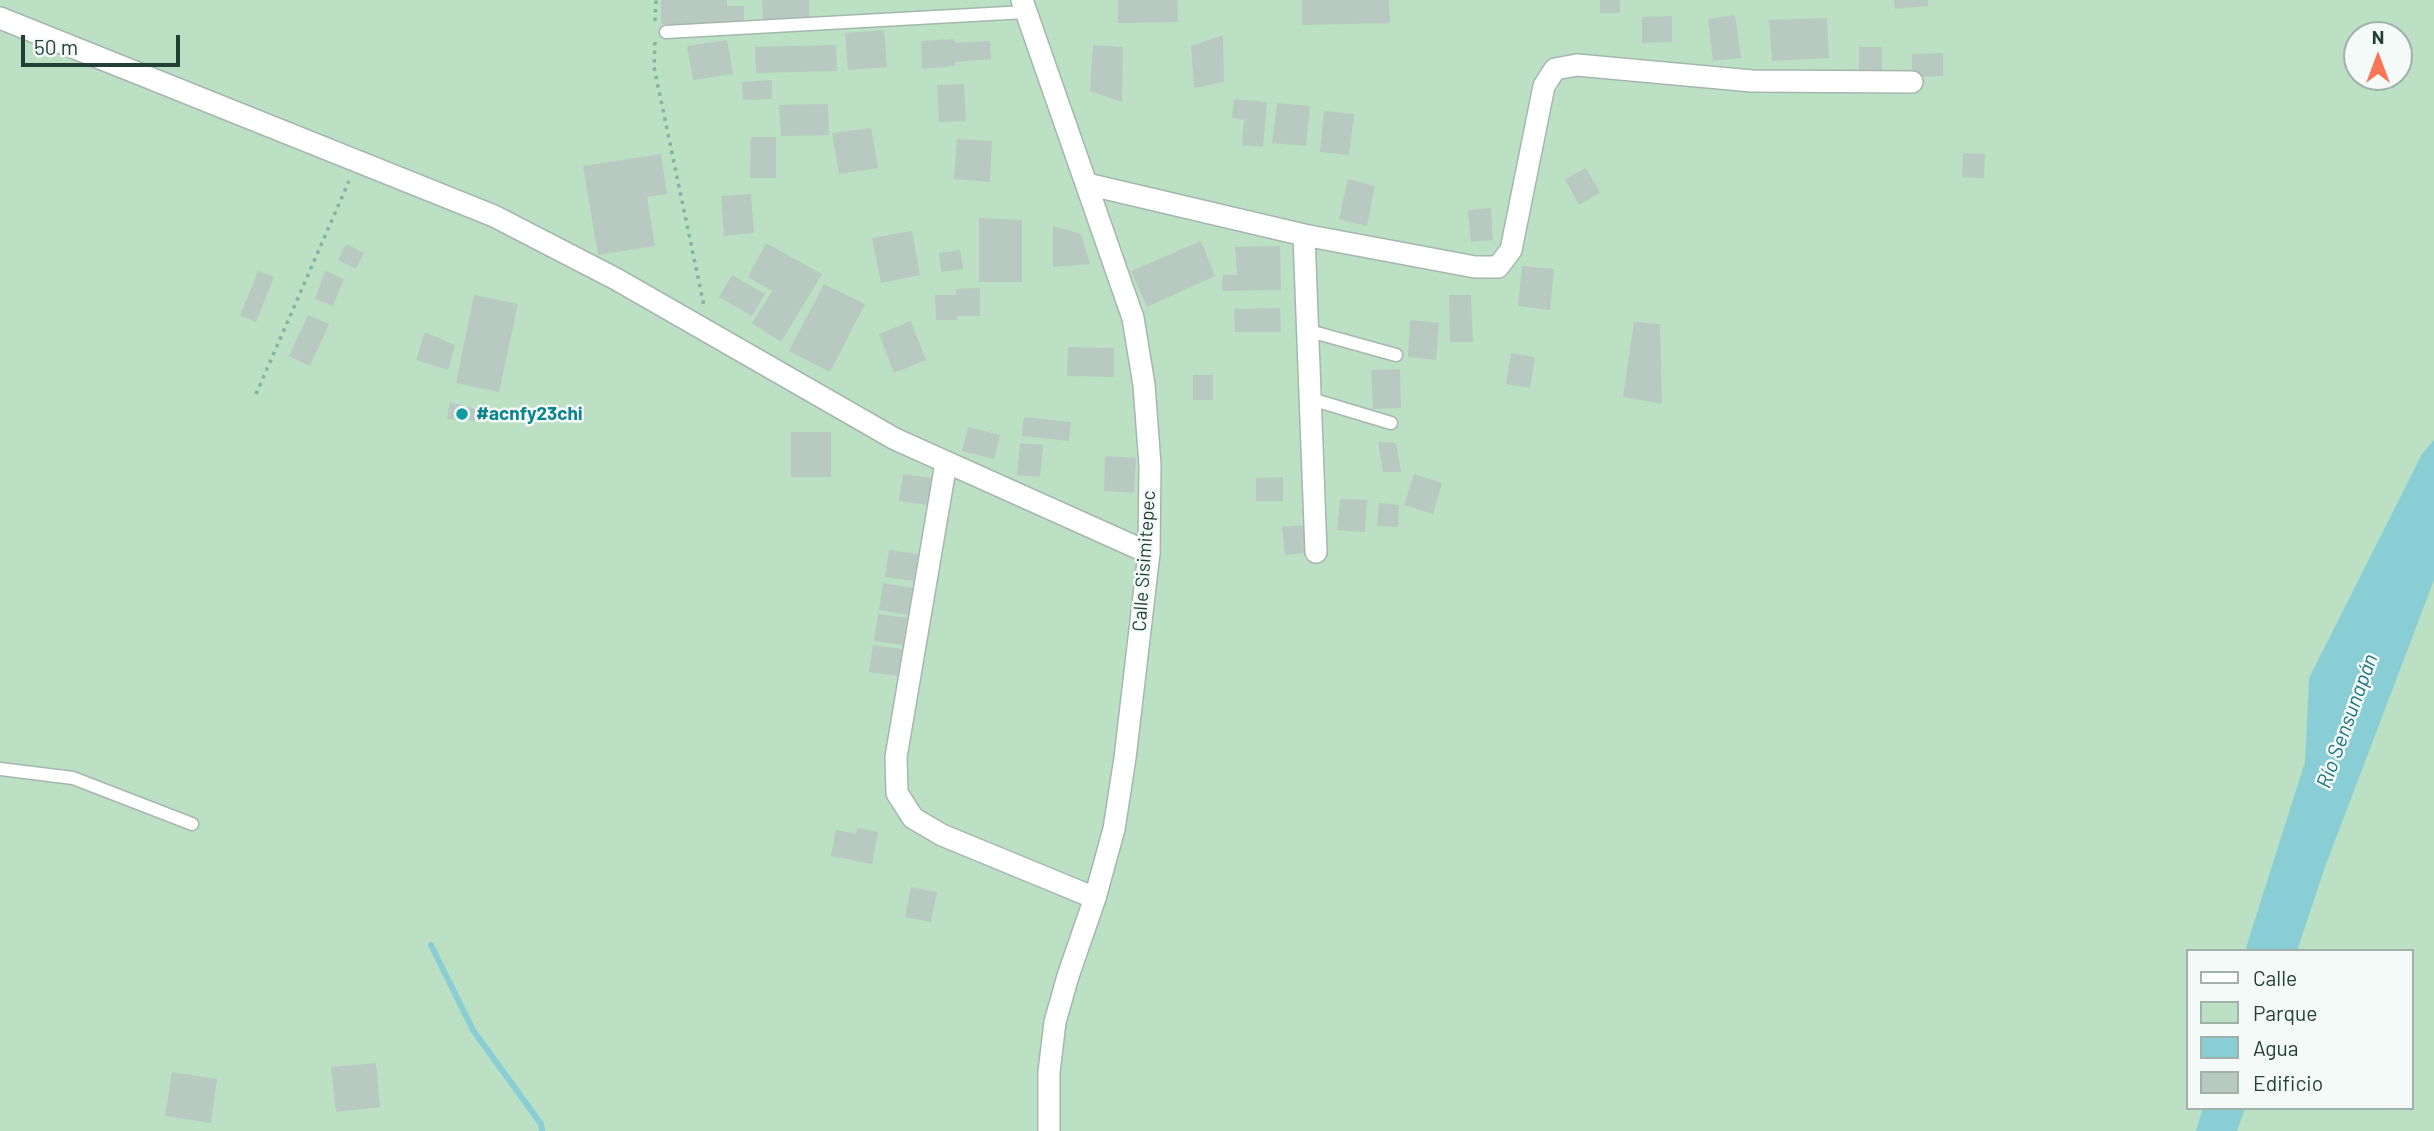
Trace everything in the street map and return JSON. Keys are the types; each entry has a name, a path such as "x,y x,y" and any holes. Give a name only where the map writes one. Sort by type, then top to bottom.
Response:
{"street":[{"name":"Calle Sisimitepec","path":"1024,6 1133,318 1144,385 1150,466 1149,553 1125,758 1114,829 1055,1022 1049,1072 1049,1131"},
{"path":"0,18 494,216 616,279 895,439 1149,553"},
{"path":"1087,184 1304,235 1475,267 1498,267 1511,250 1544,86 1555,69 1577,65 1752,81 1912,82"},
{"path":"1304,235 1316,552"},
{"path":"946,463 896,757 897,793 913,818 942,835 1095,898"}],"lane":[{"path":"660,29 1024,6"},
{"path":"1306,330 1396,355"},
{"path":"1311,399 1391,422"},
{"path":"0,769 73,778 192,824"}],"path":[{"path":"656,0 660,29"},
{"path":"655,40 654,68 709,332"},
{"path":"256,394 357,161"}],"green space":[{"path":"0,0 2434,0 2434,1131 0,1131"}],"water":[{"name":"Río Sensunapán","path":"2434,440 2434,580 2325,867 2298,949 2246,949 2305,762 2309,678 2422,454"},
{"path":"2202,1110 2244,1110 2237,1131 2196,1131"}],"building":[{"path":"661,0 727,0 727,6 744,6 744,26 661,24"},
{"path":"762,0 809,0 809,19 763,20"},
{"path":"1118,0 1177,0 1178,22 1118,23"},
{"path":"1302,0 1389,0 1390,23 1302,25"},
{"path":"1600,0 1620,0 1620,13 1600,13"},
{"path":"1894,0 1928,0 1928,6 1895,9"},
{"path":"1735,15 1741,58 1713,61 1708,19"},
{"path":"1672,16 1672,42 1642,43 1642,17"},
{"path":"1827,18 1829,58 1772,61 1769,20"},
{"path":"884,30 887,67 848,70 845,33"},
{"path":"1223,35 1224,82 1194,88 1191,46"},
{"path":"954,39 955,43 990,41 991,59 955,62 955,66 922,69 921,41"},
{"path":"727,40 733,74 693,80 687,46"},
{"path":"836,45 837,71 756,73 755,47"},
{"path":"1093,45 1123,47 1122,102 1090,91"},
{"path":"1859,47 1882,47 1882,71 1859,72"},
{"path":"1943,53 1943,76 1912,77 1912,54"},
{"path":"772,80 772,99 743,100 742,82"},
{"path":"964,84 966,121 939,122 937,85"},
{"path":"1234,99 1267,102 1263,147 1242,145 1244,120 1232,118"},
{"path":"1277,103 1310,106 1306,146 1272,143"},
{"path":"828,104 829,135 781,136 779,105"},
{"path":"1324,111 1354,114 1349,155 1320,152"},
{"path":"871,128 878,168 839,174 832,133"},
{"path":"751,137 776,137 776,178 750,178"},
{"path":"957,139 992,141 990,182 954,179"},
{"path":"1963,153 1985,154 1984,178 1962,177"},
{"path":"661,154 667,194 647,197 655,246 598,255 583,166"},
{"path":"1586,168 1600,193 1579,205 1565,179"},
{"path":"1348,179 1375,186 1367,226 1339,219"},
{"path":"751,194 754,233 724,236 721,196"},
{"path":"1491,208 1493,240 1471,242 1468,210"},
{"path":"979,218 1022,220 1022,282 979,282"},
{"path":"1053,226 1081,234 1090,264 1053,267"},
{"path":"912,231 920,275 881,283 872,238"},
{"path":"1201,241 1215,276 1147,307 1131,271"},
{"path":"766,243 822,274 781,342 752,323 772,291 748,277"},
{"path":"346,244 364,253 356,269 338,260"},
{"path":"1280,246 1281,290 1222,291 1223,275 1237,275 1235,247"},
{"path":"960,250 963,269 941,272 939,253"},
{"path":"1522,266 1554,269 1550,310 1518,306"},
{"path":"258,271 274,277 256,322 240,316"},
{"path":"325,271 344,279 333,306 315,299"},
{"path":"732,275 765,294 752,316 719,297"},
{"path":"824,284 865,304 830,372 789,351"},
{"path":"980,288 980,316 936,320 935,295 956,295 956,289"},
{"path":"474,295 518,304 499,392 456,383"},
{"path":"1449,295 1471,295 1473,342 1450,342"},
{"path":"1280,308 1281,332 1235,332 1234,309"},
{"path":"308,315 329,324 310,366 289,356"},
{"path":"1410,320 1439,323 1436,360 1408,357"},
{"path":"911,321 926,360 894,373 879,334"},
{"path":"1634,322 1660,324 1662,404 1623,397"},
{"path":"425,332 455,345 448,370 416,360"},
{"path":"1068,347 1114,348 1114,377 1067,376"},
{"path":"1511,353 1535,357 1530,388 1506,384"},
{"path":"1400,369 1401,408 1373,409 1371,370"},
{"path":"1193,375 1213,375 1213,400 1193,400"},
{"name":"#acnfy23chi","path":"450,402 476,409 475,421 447,419"},
{"path":"1024,417 1071,422 1069,441 1022,436"},
{"path":"968,427 1000,435 994,459 962,451"},
{"path":"791,432 831,432 831,477 791,477"},
{"path":"1378,442 1396,443 1401,472 1383,472"},
{"path":"1020,443 1043,445 1040,477 1017,475"},
{"path":"1105,456 1136,458 1134,493 1104,491"},
{"path":"903,474 932,478 928,505 899,501"},
{"path":"1414,474 1442,483 1433,514 1404,505"},
{"path":"1283,477 1283,501 1256,501 1256,478"},
{"path":"1340,499 1367,500 1365,532 1337,530"},
{"path":"1379,503 1399,505 1398,527 1377,526"},
{"path":"1305,525 1308,553 1285,555 1282,527"},
{"path":"889,550 918,554 914,581 885,577"},
{"path":"883,583 913,588 908,615 879,610"},
{"path":"878,614 907,618 903,645 874,641"},
{"path":"873,645 902,649 898,676 869,672"},
{"path":"857,828 878,832 872,864 831,856 836,830 856,834"},
{"path":"911,887 937,892 931,922 905,917"},
{"path":"376,1063 380,1107 336,1112 331,1067"},
{"path":"172,1072 217,1079 211,1123 165,1116"}],"waterway":[{"path":"431,945 473,1030 541,1124 542,1131"}],"place":[{"name":"#acnfy23chi","path":"462,414"}]}
